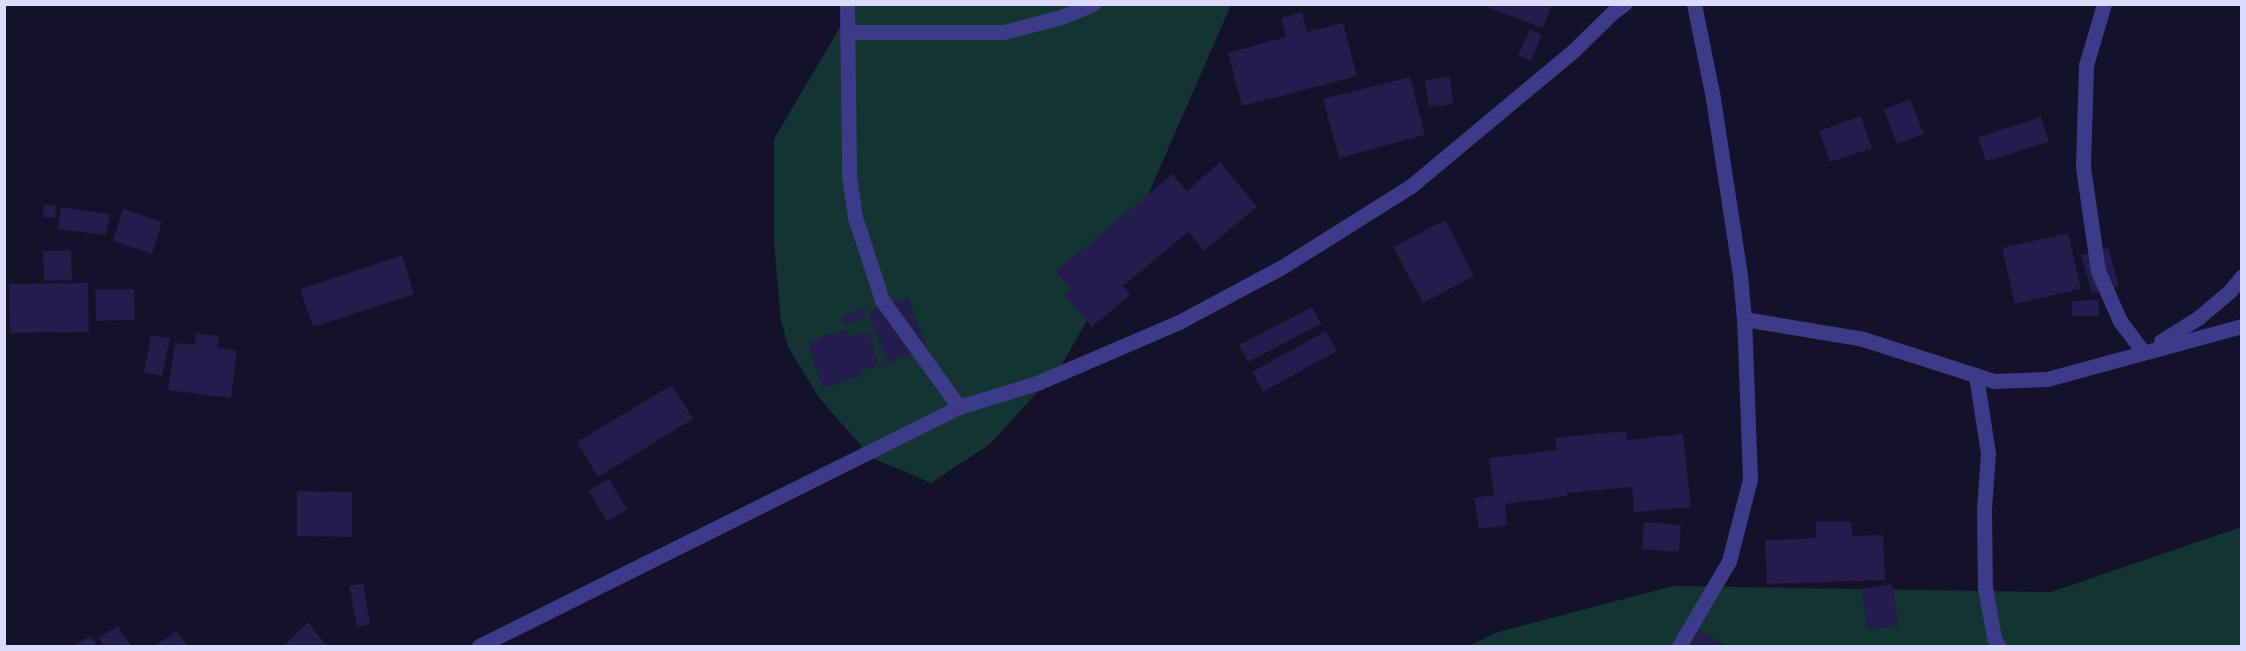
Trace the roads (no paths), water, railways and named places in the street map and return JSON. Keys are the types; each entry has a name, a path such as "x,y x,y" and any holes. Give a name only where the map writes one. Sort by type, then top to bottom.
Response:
{"street":[{"path":"847,4 849,176 855,217 882,300 959,407"},
{"path":"849,32 1004,32 1061,17 1093,4"},
{"path":"479,646 959,407 1037,383 1179,322 1282,267 1411,186 1572,52 1624,4"},
{"path":"1679,646 1729,561 1750,479 1744,319 1713,98 1694,4"},
{"path":"2104,4 2086,65 2083,167 2098,271 2120,321 2143,352"},
{"path":"2143,352 2198,318 2230,291 2241,276"},
{"path":"1744,319 1863,339 1994,381 2048,379 2241,326"},
{"path":"1976,375 1988,453 1984,509 1985,587 1994,638 1998,646"}]}
